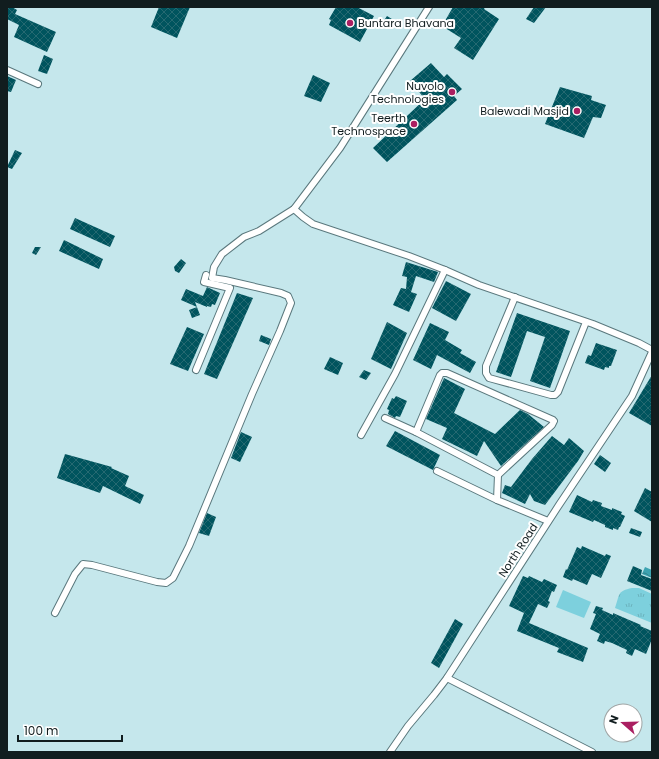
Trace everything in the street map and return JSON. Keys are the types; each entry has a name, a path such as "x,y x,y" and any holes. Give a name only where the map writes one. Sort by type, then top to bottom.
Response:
{"street":[{"path":"55,613 75,574 83,564 157,582 166,583 173,578 189,546 291,303 288,296 281,293 212,278 214,266 222,254 244,237 259,231 294,209 340,148 429,7"},
{"path":"7,70 38,84"},
{"path":"294,209 313,224 409,256 479,285 586,322 640,343 652,351"},
{"path":"361,435 395,374 445,270"},
{"path":"196,370 230,288 204,282 206,275"},
{"path":"515,297 486,366 486,373 490,378 555,395 558,392 586,322"},
{"name":"North Road","path":"390,752 408,726 447,678 548,521 632,396 652,351"},
{"path":"416,432 442,373 447,373 553,420 552,425 498,475 497,500"},
{"path":"385,418 416,432 498,475"},
{"path":"437,471 497,500 548,521"},
{"path":"447,678 592,752"}],"green space":[{"path":"632,588 639,588 652,594 652,623 615,608 621,592"},
{"path":"563,590 591,602 584,618 556,607"}],"water":[{"path":"645,567 652,570 652,578 642,574"}],"building":[{"path":"7,7 12,7 17,10 15,14 56,32 47,52 14,37 19,25 7,19"},
{"path":"159,7 190,7 177,38 151,27"},
{"name":"Buntara Bhavana","path":"336,7 357,7 374,16 360,42 329,25 331,20 329,19"},
{"path":"453,7 485,7 484,9 499,19 473,60 454,48 461,38 442,26"},
{"path":"534,7 546,7 534,23 526,19"},
{"path":"387,16 395,21 392,27 383,22"},
{"path":"44,55 53,59 47,74 38,71"},
{"name":"Teerth Technospace","path":"431,63 444,77 447,74 462,89 454,96 457,100 387,162 373,148 425,99 410,81"},
{"path":"313,75 330,83 321,102 304,96"},
{"path":"7,76 16,80 11,92 7,91"},
{"name":"Balewadi Masjid","path":"560,87 592,96 591,100 606,105 601,118 593,117 584,138 545,124"},
{"path":"15,150 22,153 12,169 7,167"},
{"path":"75,218 115,236 110,247 70,229"},
{"path":"64,240 103,259 99,269 59,251"},
{"path":"35,247 41,247 36,255 32,253"},
{"path":"181,259 186,263 179,273 175,271 174,267"},
{"path":"406,262 438,272 434,282 416,276 411,292 417,294 409,312 393,305 401,288 406,289 407,277 402,276"},
{"path":"446,281 471,294 456,321 432,308"},
{"path":"207,287 220,293 215,305 212,304 211,307 207,307 195,302 197,307 181,300 186,289 203,296"},
{"path":"237,293 253,298 217,379 204,374"},
{"path":"197,307 200,315 192,318 189,310"},
{"path":"517,313 570,331 550,388 530,381 545,337 527,331 511,377 496,372"},
{"path":"387,322 407,333 391,369 371,359"},
{"path":"430,323 449,332 445,340 462,350 460,353 476,362 470,373 437,355 431,369 413,360"},
{"path":"187,327 204,334 188,371 170,364"},
{"path":"261,335 271,339 269,345 259,341"},
{"path":"596,343 617,350 609,368 605,367 604,370 585,363 588,355 591,356"},
{"path":"330,357 343,363 338,375 324,369"},
{"path":"364,370 371,373 366,380 359,377"},
{"path":"652,375 652,426 629,413"},
{"path":"444,378 465,389 454,413 495,434 520,410 528,414 544,427 501,466 484,441 477,456 442,439 447,428 426,419"},
{"path":"396,396 407,401 400,417 396,416 395,418 388,414 389,410 387,409 392,398 394,399"},
{"path":"395,431 440,455 433,470 386,446"},
{"path":"241,432 252,437 240,462 231,458"},
{"path":"552,436 564,445 569,438 584,451 545,505 534,501 530,494 525,504 502,493 505,485 511,487"},
{"path":"65,454 112,467 111,468 129,476 125,486 144,495 140,504 103,486 100,493 57,478"},
{"path":"600,455 611,463 605,472 594,464"},
{"path":"645,488 652,492 652,522 634,511"},
{"path":"577,495 592,502 593,500 602,503 601,506 622,512 621,514 625,516 618,530 613,528 613,530 594,520 593,522 569,512"},
{"path":"207,513 216,517 209,536 199,533"},
{"path":"631,528 642,532 640,537 629,533"},
{"path":"582,546 605,556 606,554 611,556 601,578 592,574 587,585 573,579 572,581 563,577 577,547 581,549"},
{"path":"633,566 642,570 641,575 652,579 652,591 627,581"},
{"path":"523,576 528,578 529,576 542,582 544,579 557,585 554,592 552,591 547,608 538,604 529,623 588,648 583,662 557,652 559,648 517,631 524,613 509,606"},
{"path":"596,606 603,608 602,610 613,615 613,613 652,631 652,639 646,654 635,649 632,656 626,653 627,650 612,643 605,641 604,644 597,641 600,634 590,629 596,614 593,613"},
{"path":"455,619 463,624 439,668 431,663"}],"place":[{"name":"Buntara Bhavana","path":"350,23"},
{"name":"Nuvolo Technologies","path":"452,92"},
{"name":"Balewadi Masjid","path":"577,111"},
{"name":"Teerth Technospace","path":"414,124"}]}
